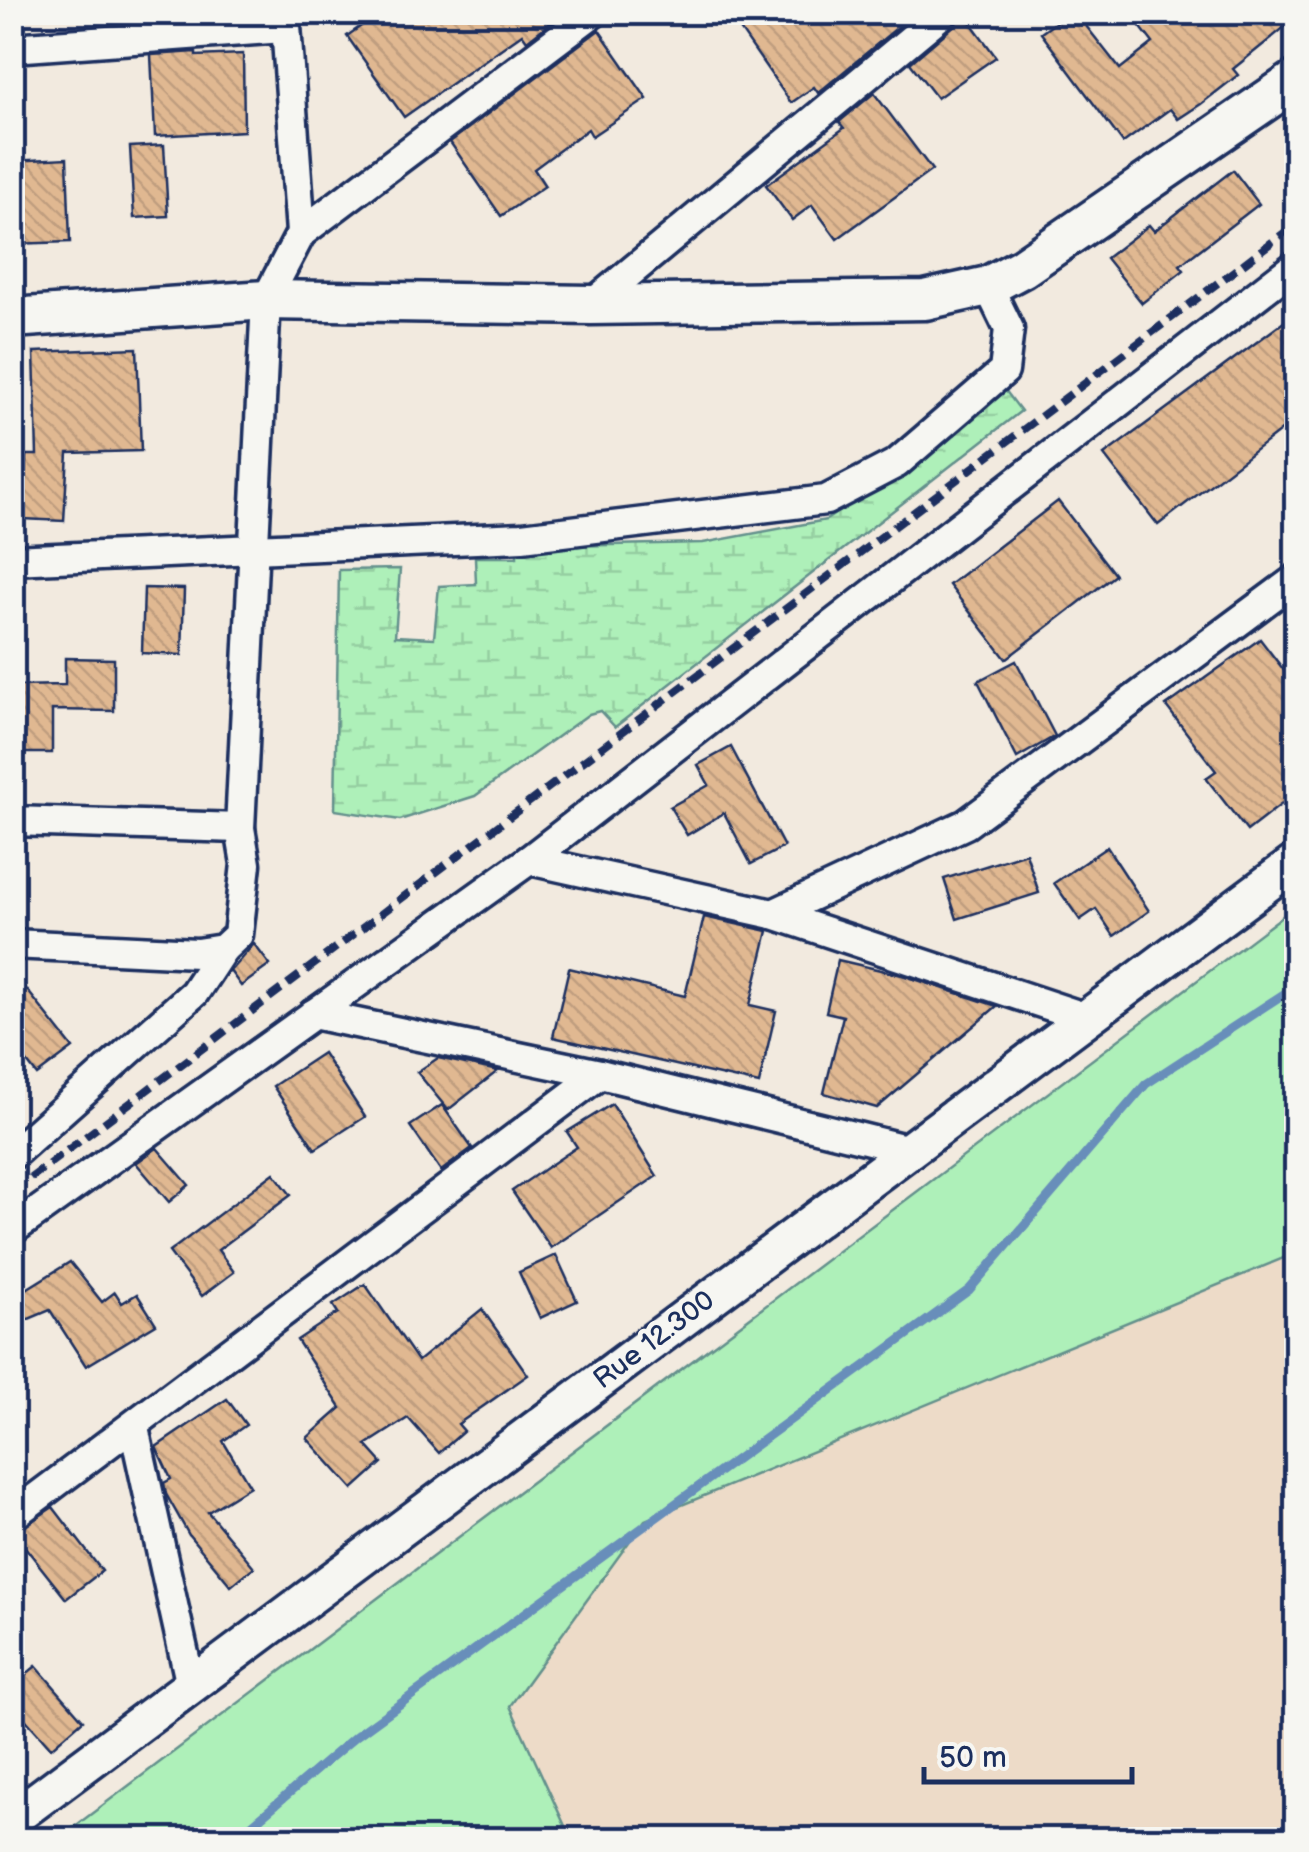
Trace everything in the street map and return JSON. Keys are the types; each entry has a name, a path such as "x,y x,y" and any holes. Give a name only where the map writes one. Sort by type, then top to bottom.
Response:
{"main road":[{"path":"12,318 266,300 591,305 925,300 988,286 1022,268 1296,80"}],"street":[{"path":"12,1155 194,993 223,949 238,935 246,864 240,828 257,550 266,300 300,232 594,12"},
{"path":"591,305 944,12"},
{"path":"12,48 284,20 300,232"},
{"path":"12,1230 529,860 1296,265"},
{"path":"12,560 522,537 826,500 897,463 1004,371 1009,329 988,286"},
{"path":"773,914 966,824 1296,579"},
{"path":"12,820 240,828"},
{"path":"529,860 773,914 1087,1018"},
{"name":"Rue 12.300","path":"12,1819 1296,862"},
{"path":"12,944 198,953 223,949"},
{"path":"314,1014 600,1074 910,1150"},
{"path":"12,1516 600,1074"},
{"path":"134,1428 192,1686"}],"shaded area":[{"path":"1296,906 1296,1839 58,1840 77,1825"}],"green space":[{"path":"1002,386 1021,411 615,727 600,711 589,714 475,796 400,820 335,810 339,570 400,569 395,636 434,638 439,586 476,584 475,557 517,557 517,547 703,543 826,520 940,442"},
{"path":"1296,906 1296,1253 645,1520 510,1706 571,1839 58,1839"}],"building":[{"path":"381,12 564,12 527,41 522,34 404,117 347,36"},
{"path":"728,12 916,12 818,93 814,87 791,103"},
{"path":"963,12 996,57 937,98 910,63 955,25"},
{"path":"1075,12 1120,69 1153,43 1129,12 1296,12 1296,18 1233,69 1238,75 1201,104 1178,119 1170,109 1123,143 1041,33"},
{"path":"599,30 647,99 592,136 588,129 534,169 545,186 501,216 450,142"},
{"path":"196,52 196,56 243,54 244,131 155,136 151,55"},
{"path":"874,93 932,170 837,239 812,205 792,220 766,185 844,128 839,122"},
{"path":"164,145 168,216 134,218 130,147"},
{"path":"67,158 70,242 12,244 12,161"},
{"path":"1233,170 1259,204 1180,265 1184,270 1142,303 1106,258 1149,225 1154,231"},
{"path":"1296,313 1296,419 1158,525 1104,455"},
{"path":"137,348 141,451 68,453 64,521 23,519 26,455 37,455 34,352"},
{"path":"1058,501 1115,575 1006,659 949,585"},
{"path":"144,588 184,589 182,655 142,653"},
{"path":"1260,639 1296,686 1296,793 1247,831 1206,778 1216,771 1166,706"},
{"path":"65,658 114,659 114,711 52,710 52,753 15,753 15,686 65,685"},
{"path":"1016,661 1055,736 1017,758 978,681"},
{"path":"731,747 784,847 751,864 724,813 687,835 670,807 709,785 698,765"},
{"path":"1107,847 1149,911 1114,936 1096,909 1080,920 1054,883"},
{"path":"1026,853 1039,893 957,919 944,879"},
{"path":"704,917 768,931 750,1005 776,1011 759,1084 553,1037 569,968 685,996"},
{"path":"254,944 270,965 241,986 230,971"},
{"path":"838,960 902,975 997,1006 877,1108 824,1093 843,1016 826,1012"},
{"path":"12,971 73,1048 37,1075 12,1043"},
{"path":"323,1053 365,1117 315,1149 273,1086"},
{"path":"438,1058 498,1071 448,1110 417,1072"},
{"path":"612,1104 657,1176 551,1248 512,1191 577,1147 567,1132"},
{"path":"442,1105 472,1148 441,1171 410,1126"},
{"path":"157,1148 189,1185 169,1202 136,1163"},
{"path":"274,1173 291,1195 218,1250 234,1272 202,1296 169,1252"},
{"path":"556,1255 577,1301 540,1318 519,1272"},
{"path":"70,1262 102,1302 115,1292 122,1303 137,1294 156,1324 86,1366 50,1310 12,1326 12,1298"},
{"path":"365,1284 418,1361 482,1309 528,1375 458,1424 464,1431 439,1453 408,1418 366,1445 382,1463 353,1489 307,1438 341,1408 297,1340 338,1313 333,1305"},
{"path":"227,1399 246,1425 223,1441 250,1486 208,1512 254,1567 231,1586 189,1535 166,1494 164,1483 171,1479 156,1447"},
{"path":"53,1507 102,1571 66,1599 14,1533"},
{"path":"36,1666 83,1720 51,1748 12,1704 12,1686"}],"waterway":[{"path":"234,1840 356,1736 969,1290 1146,1084 1296,986"}],"railway":[{"path":"12,1192 1296,224"}]}
